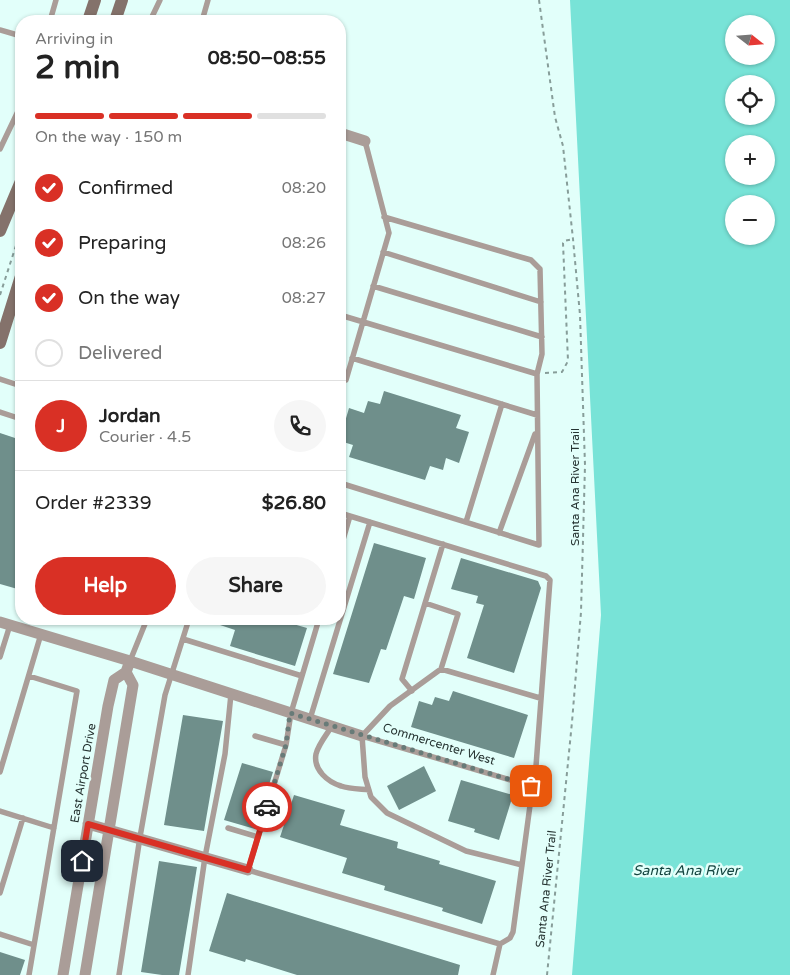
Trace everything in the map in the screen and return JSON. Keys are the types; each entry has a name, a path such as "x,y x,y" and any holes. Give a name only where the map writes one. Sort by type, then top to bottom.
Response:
{"main road":[{"path":"90,15 95,0"},
{"path":"117,15 122,0"},
{"path":"0,231 15,195"},
{"path":"0,343 15,295"}],"street":[{"path":"346,136 365,142"},
{"name":"Commercenter West","path":"5,624 41,634 128,667 171,674 362,736"},
{"path":"85,975 133,685 128,667"},
{"name":"East Airport Drive","path":"63,975 114,680 128,667"},
{"path":"88,824 248,870"}],"lane":[{"path":"52,15 56,0"},
{"path":"153,15 160,0"},
{"path":"204,15 208,0"},
{"path":"0,30 15,34"},
{"path":"0,149 15,118"},
{"path":"346,380 389,233 365,142"},
{"path":"346,485 539,545 537,374 542,354 540,269 531,260 384,217"},
{"path":"383,252 541,302"},
{"path":"373,286 542,338"},
{"path":"346,316 537,374"},
{"path":"352,358 537,414"},
{"path":"0,379 15,384"},
{"path":"466,522 502,404"},
{"path":"0,412 15,417"},
{"path":"499,533 537,430"},
{"path":"346,515 546,576 550,580 536,766 531,786 513,932 510,938 500,944 493,975"},
{"path":"346,530 350,516"},
{"path":"346,601 370,522"},
{"path":"412,690 402,679 443,544"},
{"path":"425,603 458,614 441,669 390,706 362,736 365,777 371,796 387,813 466,851 522,865"},
{"path":"0,657 5,624"},
{"path":"128,667 145,625"},
{"path":"119,975 165,695 187,625"},
{"path":"318,625 290,713 286,745 248,870 500,944"},
{"path":"310,719 339,625"},
{"path":"0,772 41,634"},
{"path":"183,639 302,676"},
{"path":"441,669 540,698"},
{"path":"29,676 77,691 30,975"},
{"path":"188,975 205,857 225,754 231,694"},
{"path":"332,726 316,753 316,763 320,772 332,782 342,787 369,790"},
{"path":"255,736 286,745"},
{"name":"Commercenter West","path":"362,736 531,786"},
{"path":"0,811 54,828"},
{"path":"0,893 23,818"},
{"path":"228,828 258,837"},
{"path":"0,934 34,945"}],"path":[{"name":"Santa Ana River Trail","path":"539,0 555,117 564,146 573,239 582,370 585,465 581,612 572,722 546,975"},
{"path":"537,374 562,372 568,364 563,243 573,239"},
{"path":"0,295 15,249"}],"water":[{"name":"Santa Ana River","path":"570,0 790,0 790,975 572,975 601,615"}],"building":[{"path":"384,391 461,415 456,428 469,432 459,463 446,458 443,470 430,466 425,480 349,457 353,445 346,443 346,418 349,408 364,413 368,401 380,404"},
{"path":"0,433 15,438 15,588 0,584"},
{"path":"374,543 426,558 414,599 404,596 386,650 381,649 369,683 333,674"},
{"path":"461,558 538,581 541,588 514,673 467,658 484,605 476,603 478,596 451,589"},
{"path":"220,625 297,625 307,628 295,666 230,646 235,630"},
{"path":"453,691 528,715 514,758 411,727 419,701 432,705 435,697 449,701"},
{"path":"183,715 223,721 204,831 164,825"},
{"path":"242,763 273,772 255,829 224,820"},
{"path":"424,766 436,791 399,810 387,786"},
{"path":"461,780 513,795 499,840 474,832 475,829 448,821"},
{"path":"294,795 345,810 340,825 398,842 397,848 440,861 439,864 496,881 482,924 442,911 443,908 384,890 385,886 342,873 347,858 280,837"},
{"path":"159,861 197,867 179,975 141,972"},
{"path":"227,893 460,965 458,975 297,975 246,959 245,962 209,951"},
{"path":"0,952 25,960 20,975 0,975"}],"way so far":[{"path":"267,807 286,745 290,713 531,786"}],"route":[{"path":"82,861 88,824 248,870 267,807"}]}
